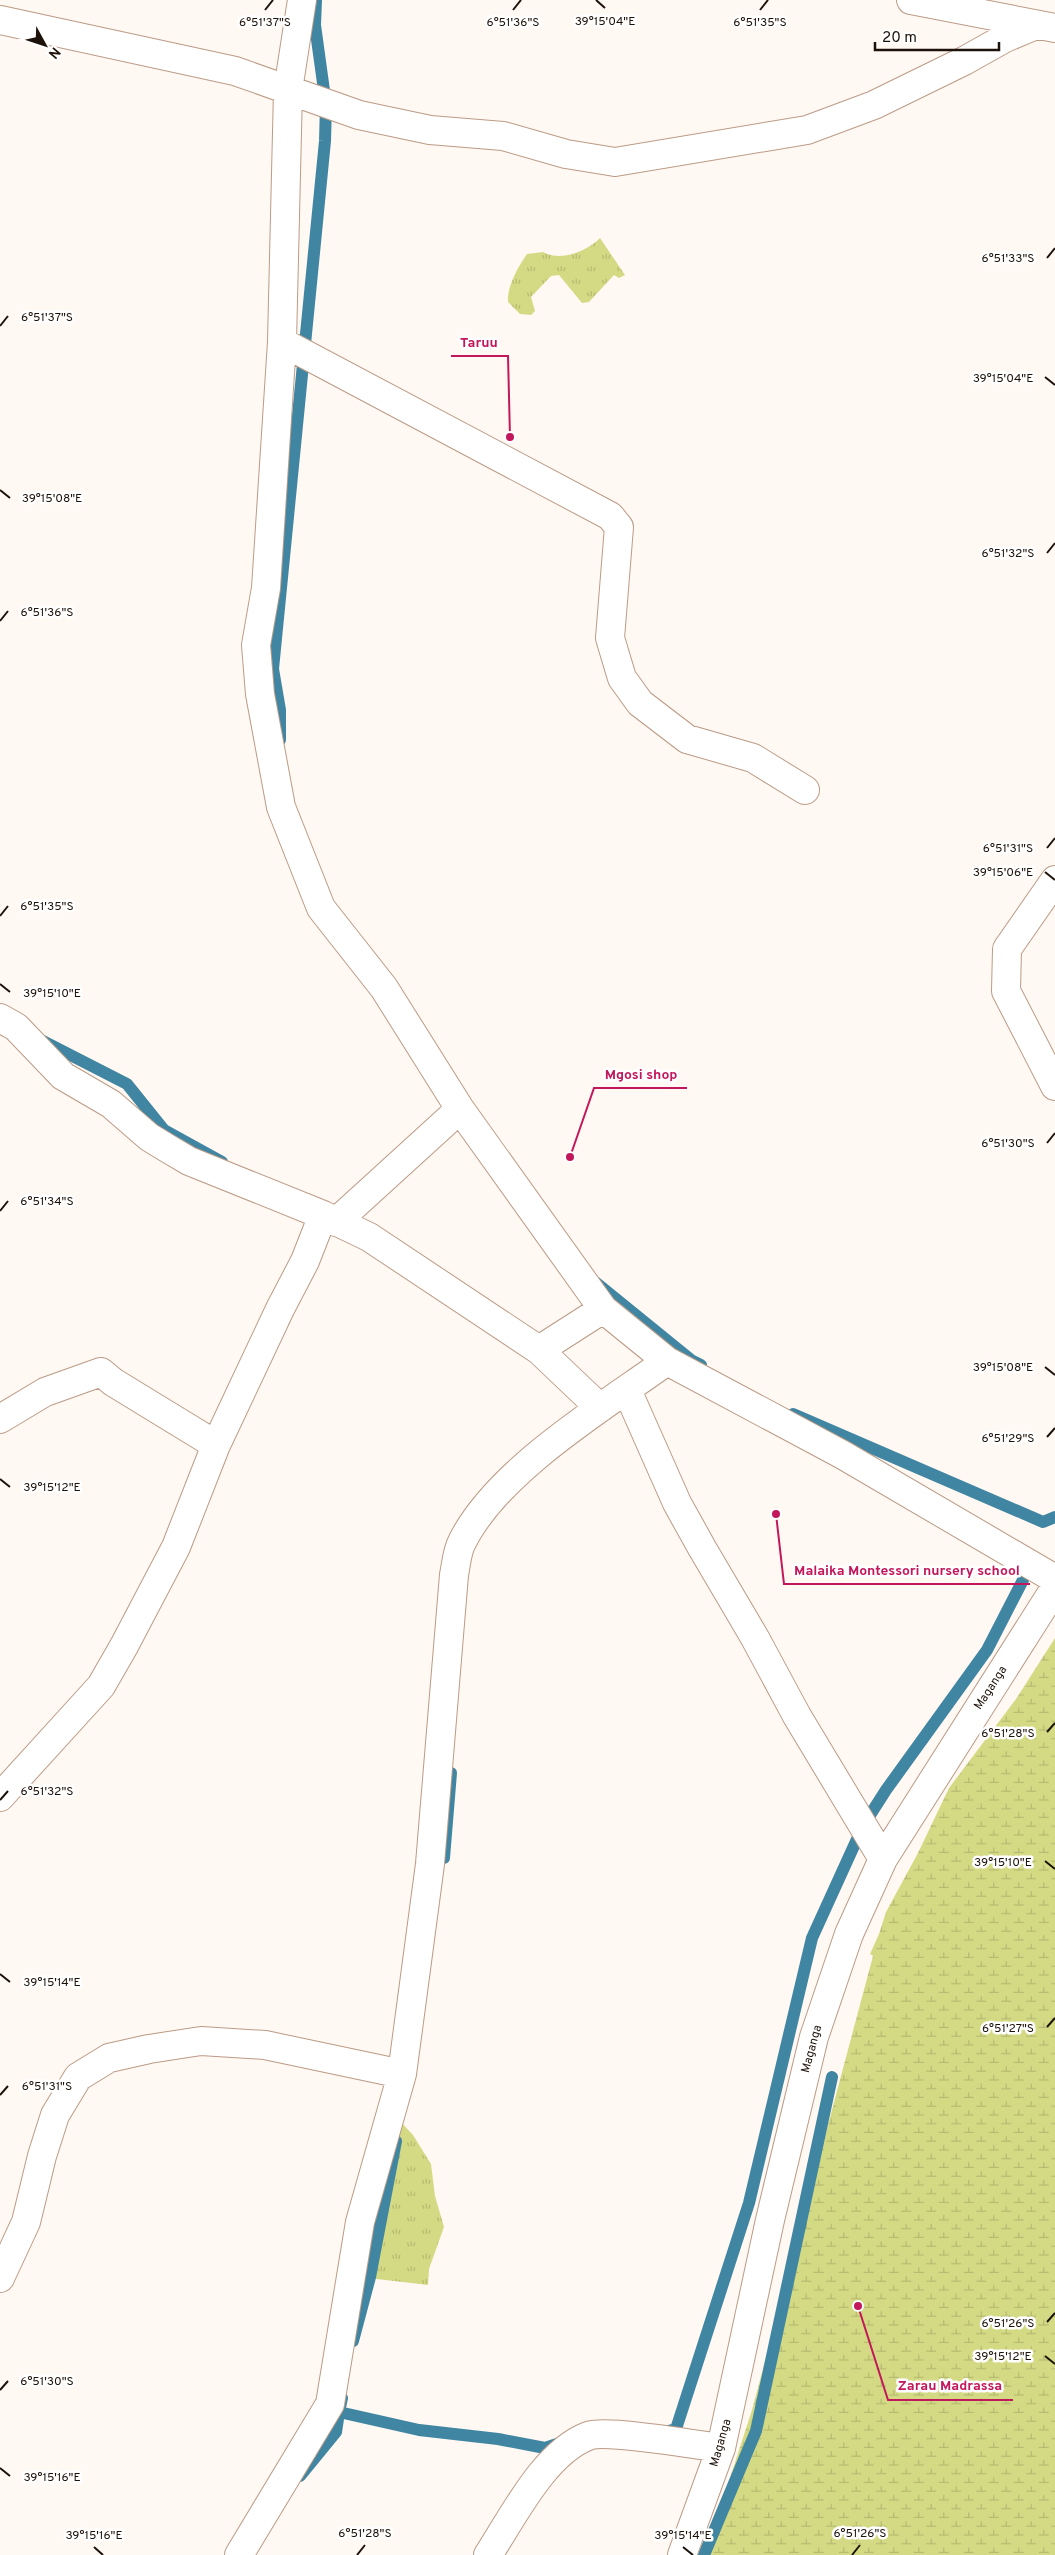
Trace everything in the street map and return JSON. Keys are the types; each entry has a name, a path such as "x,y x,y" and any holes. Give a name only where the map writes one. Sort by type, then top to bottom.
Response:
{"street":[{"path":"302,0 288,90 282,342 266,588 256,645 260,694 280,807 321,908 384,988 460,1109 603,1309 667,1361 843,1455 1055,1579"},
{"path":"911,0 1045,27"},
{"path":"0,20 235,71 359,115 430,130 503,136 566,154 615,162 807,130 874,105 964,61 1005,38 1045,27"},
{"path":"282,342 610,516 619,527 610,638 622,678 640,703 687,739 753,758 805,790"},
{"path":"1055,880 1007,949 1006,991 1055,1086"},
{"path":"0,1018 16,1027 63,1076 111,1104 149,1137 189,1161 246,1186 329,1218 369,1237 539,1350 600,1408"},
{"path":"0,1797 100,1686 176,1547 216,1445 280,1309 329,1218 460,1109"},
{"path":"539,1350 603,1309"},
{"path":"239,2555 330,2404 360,2222 402,2074 430,1864 454,1575 461,1542 479,1516 515,1473 600,1408 667,1361"},
{"path":"0,1419 45,1392 101,1372 113,1382 216,1445"},
{"path":"627,1390 677,1503 756,1638 797,1716 883,1859"},
{"name":"Maganga","path":"682,2555 722,2448 770,2220 814,2037 849,1934 883,1859 1055,1588"},
{"path":"0,2278 26,2222 42,2156 55,2115 78,2077 108,2058 149,2049 202,2041 265,2045 402,2074"},
{"path":"488,2555 524,2499 554,2459 565,2449 590,2436 622,2436 722,2448"}],"green space":[{"path":"600,238 625,275 619,278 614,275 589,302 582,303 559,275 551,276 531,297 535,311 531,315 520,314 508,302 511,283 527,254 543,252 557,256 573,254 595,243"},
{"path":"1055,1638 1055,2555 705,2555 752,2410 873,1956 870,1954 886,1912 918,1853 949,1788 1016,1699"},
{"path":"397,2118 413,2135 431,2164 435,2196 444,2227 429,2269 428,2285 360,2277"}],"waterway":[{"path":"280,740 280,710 273,669 325,141 326,105 315,25 316,0"},
{"path":"43,1041 127,1084 164,1130 222,1162"},
{"path":"595,1282 691,1360 701,1365"},
{"path":"793,1414 1043,1522 1055,1517"},
{"path":"661,2433 676,2429 749,2203 812,1938 863,1826 886,1790 987,1650 1023,1580"},
{"path":"444,1858 451,1773"},
{"path":"704,2555 756,2431 832,2077"},
{"path":"353,2341 370,2277 396,2141"},
{"path":"342,2398 339,2412 419,2430 498,2439 545,2448 563,2442"},
{"path":"300,2476 336,2432 339,2412"}],"place":[{"name":"Taruu","path":"510,437"},
{"name":"Mgosi shop","path":"570,1157"},
{"name":"Malaika Montessori nursery school","path":"776,1514"},
{"name":"Zarau Madrassa","path":"858,2306"}]}
